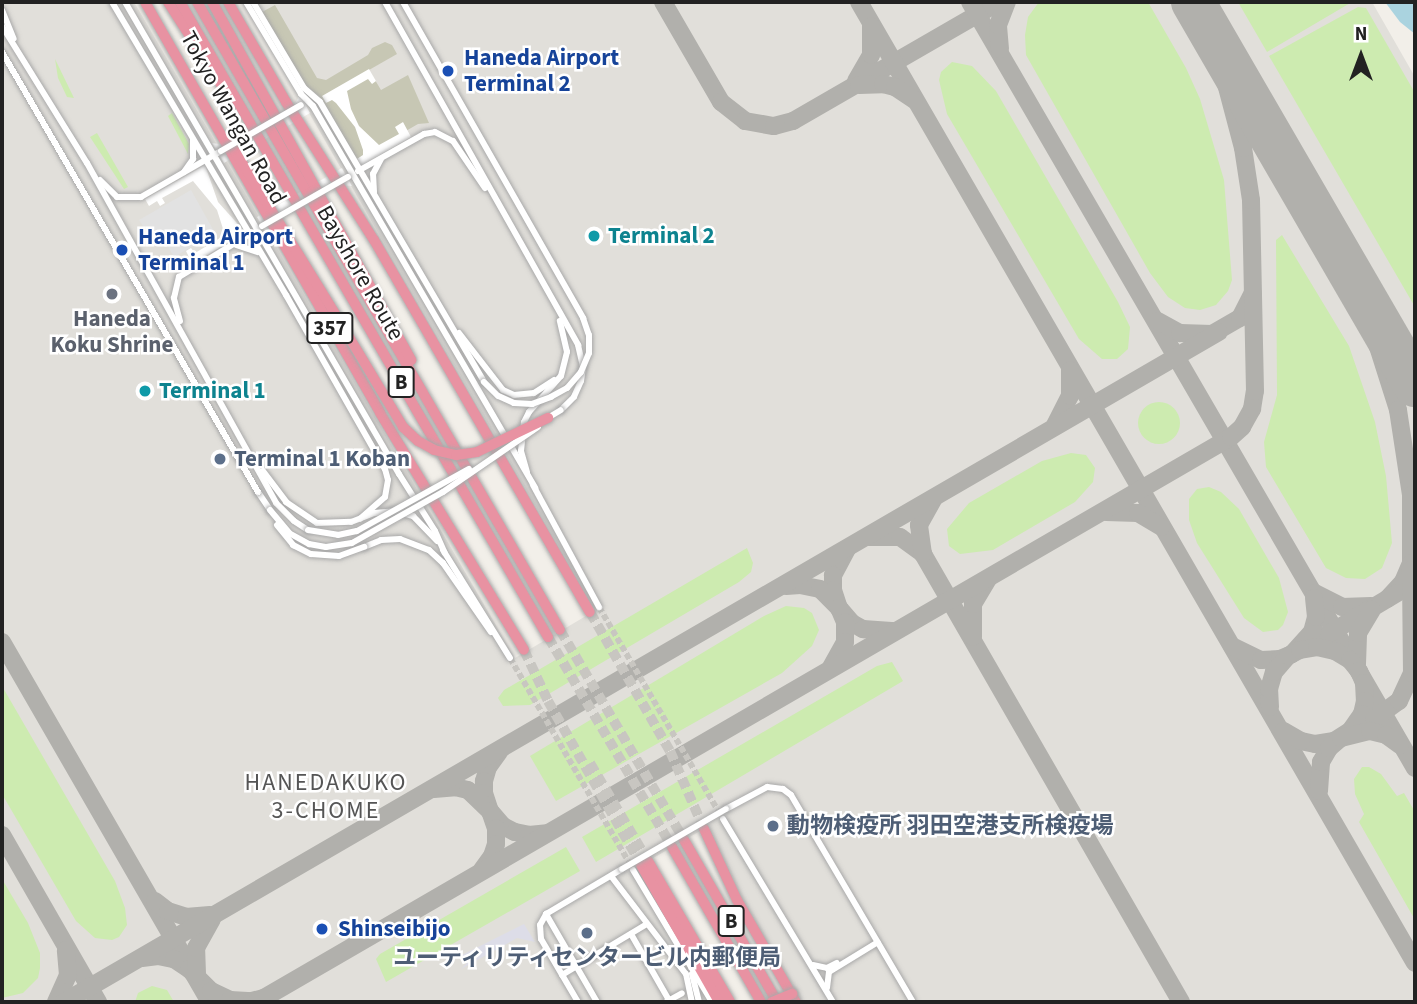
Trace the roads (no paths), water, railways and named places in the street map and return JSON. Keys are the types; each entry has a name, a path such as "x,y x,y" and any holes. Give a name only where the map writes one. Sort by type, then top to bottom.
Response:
{"highway":[{"name":"Tokyo Wangan Road","path":"145,2 380,413 524,650"},
{"path":"169,2 239,114 253,128"},
{"name":"Bayshore Route","path":"180,2 548,636"},
{"name":"Bayshore Route","path":"197,2 560,630"},
{"path":"212,2 407,349 425,396"},
{"path":"228,2 286,102 374,240 594,609"},
{"path":"212,122 239,156 403,427 426,447 456,455 477,452 548,418"},
{"path":"704,829 737,900 794,998 777,1002"},
{"name":"B","path":"684,840 777,1002"},
{"name":"B","path":"672,847 761,1002"},
{"path":"640,865 719,1002"},
{"path":"640,865 730,1002"}],"street":[{"path":"112,2 262,255 387,475 387,491 382,502 360,519"},
{"path":"125,2 435,531 445,553"},
{"path":"246,2 301,94 309,100 354,174 535,488"},
{"path":"253,2 304,88 320,102 354,174 375,197 484,382 498,396 514,403 532,404 567,388 581,372 589,353 589,335 583,318 403,2"},
{"path":"270,510 282,526 304,541 326,547 361,540 412,511 561,410 578,388 583,367 573,334 555,309 385,2"},
{"path":"2,10 20,53"},
{"path":"2,26 87,163 276,503 293,521 308,530 338,535 356,531 480,464"},
{"path":"2,52 287,538 311,554 339,556 382,540 400,539 429,550 443,563 505,650"},
{"path":"87,163 111,193 133,199 182,174 309,100"},
{"path":"185,336 174,298 179,278 259,228 424,134 441,134 453,141 476,177 495,199"},
{"path":"182,174 193,159 192,135"},
{"path":"375,197 373,174 384,156"},
{"path":"230,246 246,245 262,255"},
{"path":"555,309 566,340 563,368 558,382 529,412 524,422 522,458 594,609"},
{"path":"451,325 467,341 490,378 503,390 523,395 543,390 563,368"},
{"path":"251,454 286,502 317,523 339,524 382,511 404,513 430,532 510,658"},
{"path":"578,1002 539,933 546,914 761,788 778,788 787,792 798,804 913,1002"},
{"path":"723,819 833,1002"},
{"path":"640,865 689,965 712,1002"},
{"path":"611,876 685,974 692,1002"},
{"path":"546,914 597,1002"},
{"path":"562,975 647,924"},
{"path":"631,933 667,1001 682,993"},
{"path":"813,965 824,968 832,966 877,941"},
{"path":"828,993 830,972 877,941"},
{"path":"689,965 699,1002"}],"water":[{"path":"1385,2 1415,2 1415,34 1400,22"}],"tunnel":[{"path":"599,607 723,819"},
{"path":"590,612 670,751 704,829"},
{"path":"560,630 684,840"},
{"path":"548,637 672,847"},
{"path":"524,650 548,701 641,865"},
{"path":"510,658 632,868"},
{"path":"590,763 648,861"}],"place":[{"name":"Haneda Airport Terminal 2","path":"448,71"},
{"name":"Terminal 2","path":"594,236"},
{"name":"Haneda Airport Terminal 1","path":"122,250"},
{"name":"Haneda Koku Shrine","path":"112,294"},
{"name":"Terminal 1","path":"145,391"},
{"name":"Terminal 1 Koban","path":"220,459"},
{"name":"動物検疫所 羽田空港支所検疫場","path":"773,826"},
{"name":"Shinseibijo","path":"322,929"},
{"name":"ユーティリティセンタービル内郵便局","path":"587,933"}],"district":[{"name":"HANEDAKUKO 3-CHOME","path":"326,797"}]}
